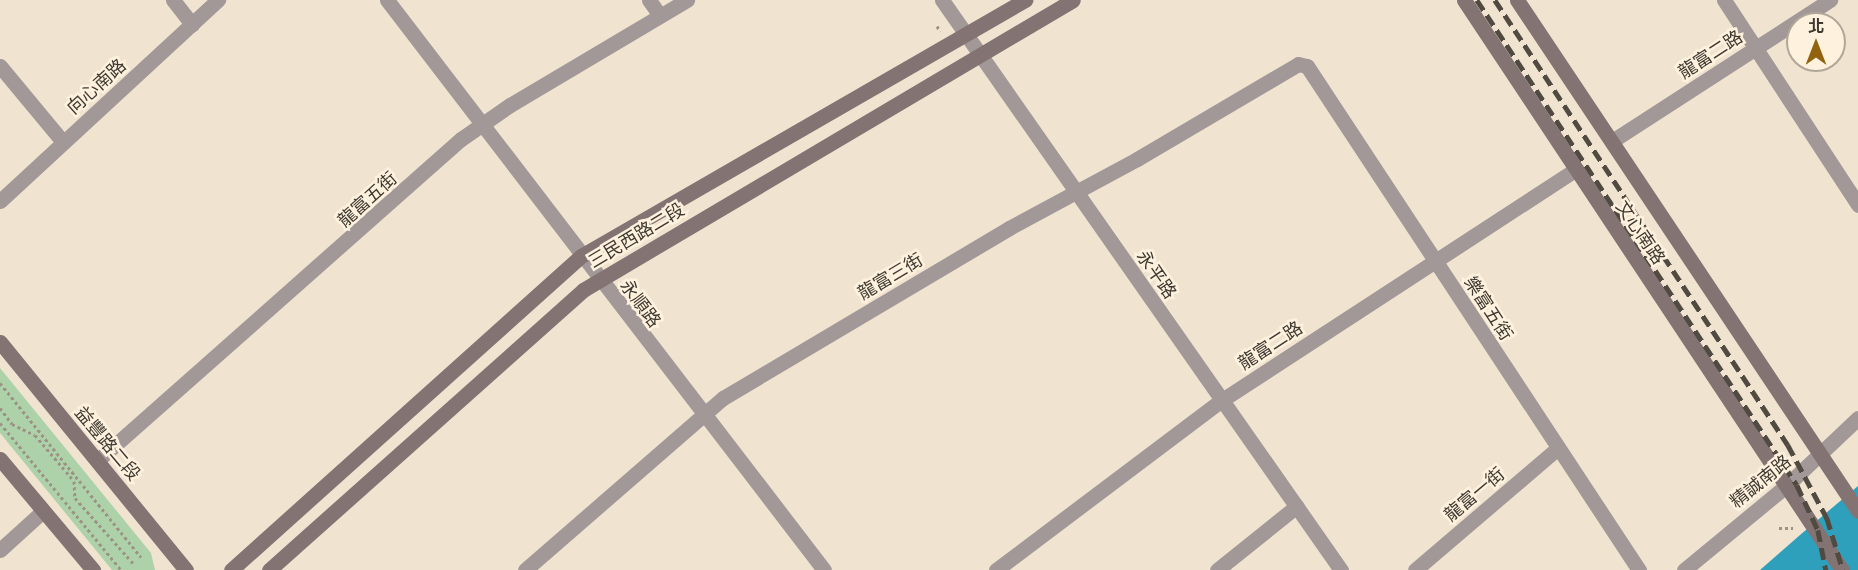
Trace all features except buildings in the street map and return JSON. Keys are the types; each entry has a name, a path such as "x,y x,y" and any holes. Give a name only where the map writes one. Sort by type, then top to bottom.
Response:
{"street":[{"path":"173,0 192,24"},
{"name":"向心南路","path":"0,201 218,0"},
{"name":"永順路","path":"387,0 704,417 824,570"},
{"path":"649,0 660,16"},
{"name":"龍富五街","path":"98,460 461,139 687,0"},
{"name":"永平路","path":"942,0 1341,570"},
{"name":"三民西路二段","path":"231,570 581,256 1025,0"},
{"name":"三民西路二段","path":"269,570 599,279 1073,0"},
{"name":"文心南路","path":"1464,0 1842,570"},
{"name":"文心南路","path":"1518,0 1858,512"},
{"path":"1724,0 1858,205"},
{"name":"龍富二路","path":"1612,141 1830,0"},
{"name":"龍富三街","path":"525,570 677,436 704,417 723,398 1298,64 1307,66"},
{"path":"0,66 63,142"},
{"name":"樂富五街","path":"1307,66 1639,570"},
{"name":"龍富二路","path":"996,570 1222,400 1575,169"},
{"name":"益豐路二段","path":"0,342 186,570"},
{"name":"精誠南路","path":"1684,570 1786,486 1858,418"},
{"name":"龍富一街","path":"1414,570 1558,448"},
{"path":"0,459 93,570"},
{"path":"1217,570 1297,506"},
{"path":"0,550 43,511"}],"path":[{"path":"937,26 940,31"},
{"path":"0,383 141,557"},
{"path":"0,408 12,424 36,435 74,481 75,498 133,563"},
{"path":"0,423 121,570"},
{"path":"1779,528 1793,528"}],"green space":[{"path":"0,368 151,553 155,570 112,570 0,433"}],"water":[{"path":"1858,486 1858,570 1760,570 1800,535"}],"railway":[{"path":"1477,0 1797,485 1818,530 1826,570"},
{"path":"1495,0 1788,445 1827,518 1843,570"}]}
